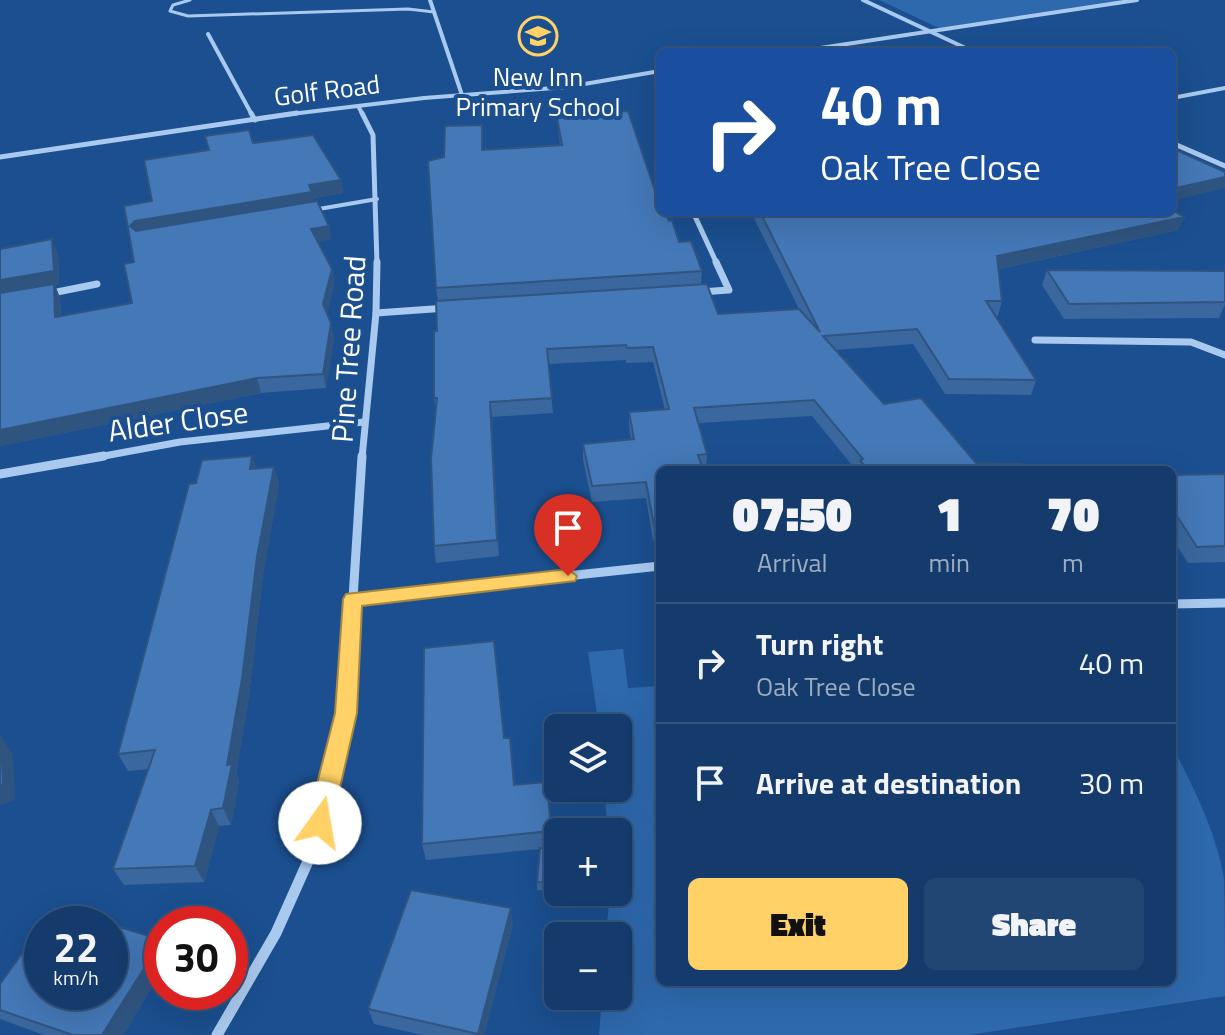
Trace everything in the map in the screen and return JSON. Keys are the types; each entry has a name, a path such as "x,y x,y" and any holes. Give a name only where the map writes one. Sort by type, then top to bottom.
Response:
{"street":[{"path":"430,0 462,95"},
{"path":"863,0 965,48"},
{"path":"820,48 1137,0"},
{"path":"208,34 255,120"},
{"name":"Golf Road","path":"0,157 358,106 567,87 656,72"},
{"path":"1176,97 1225,88"},
{"name":"Pine Tree Road","path":"217,1035 276,933 313,850 346,713 364,422 376,313 377,199 373,135 358,106"},
{"path":"1176,145 1225,166"},
{"path":"695,216 729,290 698,292"},
{"path":"42,295 97,284"},
{"path":"376,313 453,308"},
{"path":"1035,340 1191,342 1225,355"},
{"name":"Alder Close","path":"0,474 180,442 364,422"},
{"path":"353,599 656,566"},
{"path":"1176,604 1225,603"}],"lane":[{"path":"190,0 173,5 170,11 188,16 408,9 434,12"},
{"path":"303,212 377,199"}],"shaded area":[{"path":"879,0 1137,0 941,29"},
{"path":"623,649 628,688 656,686 656,986 1176,986 1176,754 1203,810 1224,878 1225,996 969,1035 599,1035 601,1010 632,1010 632,922 607,922 609,906 632,906 632,818 607,818 605,802 632,802 632,714 597,714 588,652"}],"building":[{"path":"628,111 656,193 656,216 667,216 669,221 672,220 679,242 691,241 702,271 436,288 428,161 444,157 445,126 482,125 482,150 562,145 557,118"},
{"path":"249,130 253,143 313,135 341,180 309,185 312,192 135,221 130,226 136,231 317,201 329,226 311,229 332,269 323,304 331,323 323,374 257,378 0,430 0,293 54,284 55,317 132,303 124,264 134,262 124,206 152,201 144,160 209,150 205,136"},
{"path":"1176,150 1225,172 1225,177 1176,188"},
{"path":"1176,212 1184,217 997,256 1002,301 986,301 1036,380 949,379 917,329 823,336 884,404 921,398 976,463 1022,466 865,466 860,460 863,459 814,400 694,408 707,454 698,455 702,466 656,466 654,525 646,482 592,486 583,444 634,439 629,412 669,409 653,347 627,348 626,345 547,349 552,398 490,402 497,540 434,546 431,459 437,398 434,398 436,301 707,284 718,314 799,309 820,332 762,216 1176,216"},
{"path":"52,239 54,271 0,280 0,249"},
{"path":"1047,270 1225,271 1225,302 1069,304"},
{"path":"252,456 250,469 274,467 257,557 242,679 227,765 232,764 223,808 211,810 195,866 113,869 155,750 118,754 189,484 196,483 202,460"},
{"path":"1225,474 1225,546 1197,547 1176,516 1176,475"},
{"path":"494,641 504,738 510,738 514,785 544,782 544,802 549,802 550,818 544,818 544,832 422,844 424,648"},
{"path":"0,738 3,784 0,785"},
{"path":"540,848 544,848 544,882 537,882"},
{"path":"411,890 511,908 478,1034 368,1009"},
{"path":"128,930 144,934 144,968 128,994"},
{"path":"24,951 24,1010 118,1010 102,1035 73,1035 0,1010 0,984"}],"place":[{"name":"New Inn Primary School","path":"538,36"}],"route":[{"path":"320,823 346,713 353,599 568,576"}]}
